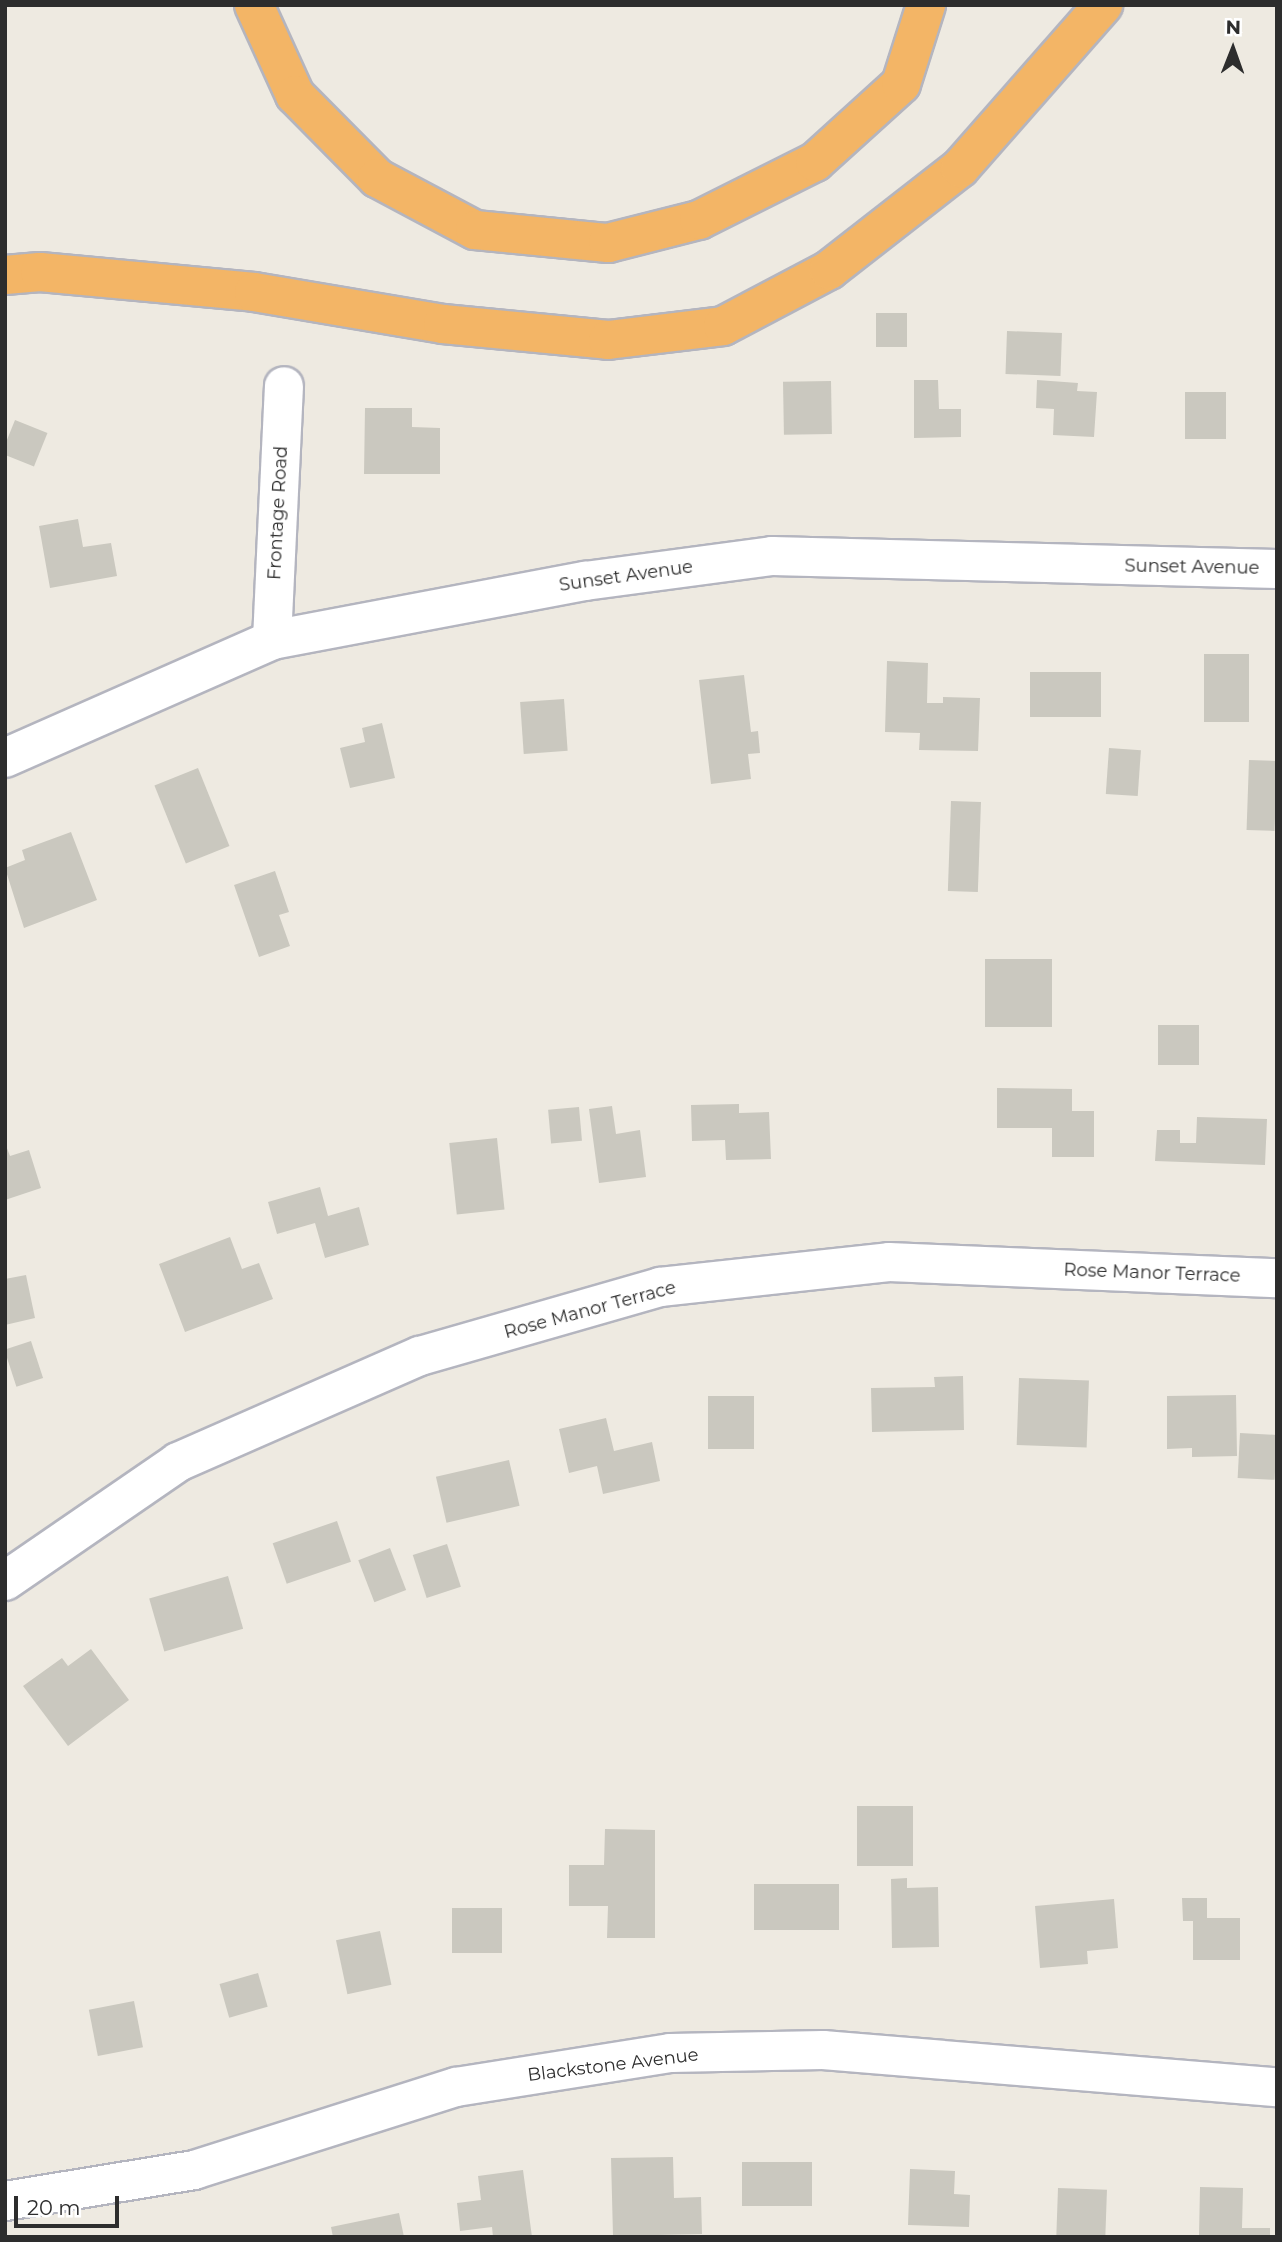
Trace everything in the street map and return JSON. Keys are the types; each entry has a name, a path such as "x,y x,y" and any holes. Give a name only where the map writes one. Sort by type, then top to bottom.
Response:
{"highway":[{"path":"254,5 295,96 377,178 475,230 608,243 699,220 815,162 901,84 926,5"},
{"path":"5,275 40,272 254,292 443,324 608,340 723,326 830,270 960,168 1103,5"}],"street":[{"name":"Frontage Road","path":"272,640 284,386"},
{"name":"Sunset Avenue","path":"5,758 272,640 585,581 772,556 1277,569"},
{"name":"Rose Manor Terrace","path":"5,1581 178,1462 420,1356 660,1287 889,1262 1277,1278"},
{"name":"Blackstone Avenue","path":"5,2201 194,2170 456,2087 670,2053 822,2050 1277,2087"}],"building":[{"path":"876,313 907,313 907,347 876,347"},
{"path":"1007,331 1062,333 1060,376 1005,374"},
{"path":"914,380 938,380 939,409 961,409 961,437 914,438"},
{"path":"1037,380 1078,383 1077,391 1097,392 1094,437 1053,435 1054,409 1036,408"},
{"path":"831,381 832,434 784,435 783,382"},
{"path":"1185,392 1226,392 1226,439 1185,439"},
{"path":"365,408 412,408 412,427 440,428 440,474 364,474"},
{"path":"15,420 47,433 34,466 5,455 5,445"},
{"path":"78,519 83,547 111,543 117,576 50,588 39,526"},
{"path":"1204,654 1249,654 1249,722 1204,722"},
{"path":"887,661 928,663 927,703 943,703 943,697 980,698 978,751 919,750 920,733 885,732"},
{"path":"1030,672 1101,672 1101,717 1030,717"},
{"path":"744,675 751,732 758,731 760,753 748,754 751,779 711,784 699,680"},
{"path":"564,699 568,751 524,754 520,702"},
{"path":"382,723 395,778 350,788 340,748 365,742 362,728"},
{"path":"1109,748 1141,750 1138,796 1106,794"},
{"path":"1249,760 1277,761 1275,831 1247,830"},
{"path":"198,768 229,846 186,863 154,786"},
{"path":"951,801 981,802 978,892 948,891"},
{"path":"71,832 97,900 24,928 5,868 25,860 22,850"},
{"path":"275,871 289,912 279,915 290,946 259,957 234,885"},
{"path":"985,959 1052,959 1052,1027 985,1027"},
{"path":"1158,1025 1199,1025 1199,1065 1158,1065"},
{"path":"997,1088 1072,1089 1072,1111 1094,1111 1094,1157 1052,1157 1052,1128 997,1128"},
{"path":"739,1104 739,1113 769,1112 771,1159 726,1160 725,1140 692,1141 691,1105"},
{"path":"612,1106 616,1134 640,1130 646,1177 599,1183 589,1109"},
{"path":"579,1107 582,1141 551,1144 548,1110"},
{"path":"1197,1117 1267,1119 1265,1165 1155,1161 1157,1130 1180,1130 1180,1143 1196,1143"},
{"path":"497,1138 505,1210 457,1215 449,1143"},
{"path":"5,1143 10,1156 29,1150 41,1188 5,1200"},
{"path":"320,1187 328,1216 359,1207 369,1245 325,1258 315,1223 277,1234 268,1202"},
{"path":"230,1237 242,1269 259,1263 273,1299 185,1332 159,1264"},
{"path":"26,1275 35,1318 5,1325 5,1279"},
{"path":"31,1341 43,1378 16,1387 5,1349"},
{"path":"963,1376 964,1430 872,1432 871,1388 935,1387 934,1377"},
{"path":"1019,1378 1089,1380 1087,1447 1017,1445"},
{"path":"1236,1395 1237,1456 1192,1457 1192,1448 1167,1449 1167,1396"},
{"path":"708,1396 754,1396 754,1449 708,1449"},
{"path":"606,1418 614,1451 652,1442 660,1481 603,1494 597,1466 569,1473 559,1429"},
{"path":"1240,1433 1277,1435 1275,1480 1238,1478"},
{"path":"509,1460 520,1506 446,1523 436,1477"},
{"path":"337,1521 351,1562 287,1584 273,1543"},
{"path":"447,1544 461,1587 427,1598 413,1555"},
{"path":"390,1548 406,1590 374,1602 358,1560"},
{"path":"228,1576 243,1629 164,1651 149,1599"},
{"path":"91,1649 129,1700 68,1746 23,1686 62,1658 68,1666"},
{"path":"857,1806 913,1806 913,1866 857,1866"},
{"path":"605,1829 655,1830 655,1938 607,1938 608,1906 569,1906 569,1865 604,1865"},
{"path":"907,1878 907,1888 938,1887 939,1947 892,1948 891,1879"},
{"path":"754,1884 839,1884 839,1930 754,1930"},
{"path":"1182,1898 1207,1898 1207,1918 1240,1918 1240,1960 1193,1960 1193,1921 1183,1921"},
{"path":"1114,1899 1118,1948 1087,1951 1088,1964 1040,1968 1035,1906"},
{"path":"452,1908 502,1908 502,1953 452,1953"},
{"path":"380,1931 391,1985 347,1994 336,1940"},
{"path":"258,1973 268,2007 229,2018 220,1984"},
{"path":"134,2001 143,2047 98,2056 89,2010"},
{"path":"673,2157 674,2198 701,2197 702,2234 613,2236 611,2158"},
{"path":"742,2162 812,2162 812,2206 742,2206"},
{"path":"910,2169 955,2171 954,2194 970,2195 969,2227 908,2225"},
{"path":"523,2170 532,2237 493,2237 492,2227 460,2231 457,2203 481,2200 478,2176"},
{"path":"1200,2187 1243,2188 1242,2228 1270,2228 1270,2237 1199,2235"},
{"path":"1058,2188 1107,2190 1105,2237 1056,2237"},
{"path":"399,2213 404,2237 333,2237 331,2227"}]}
